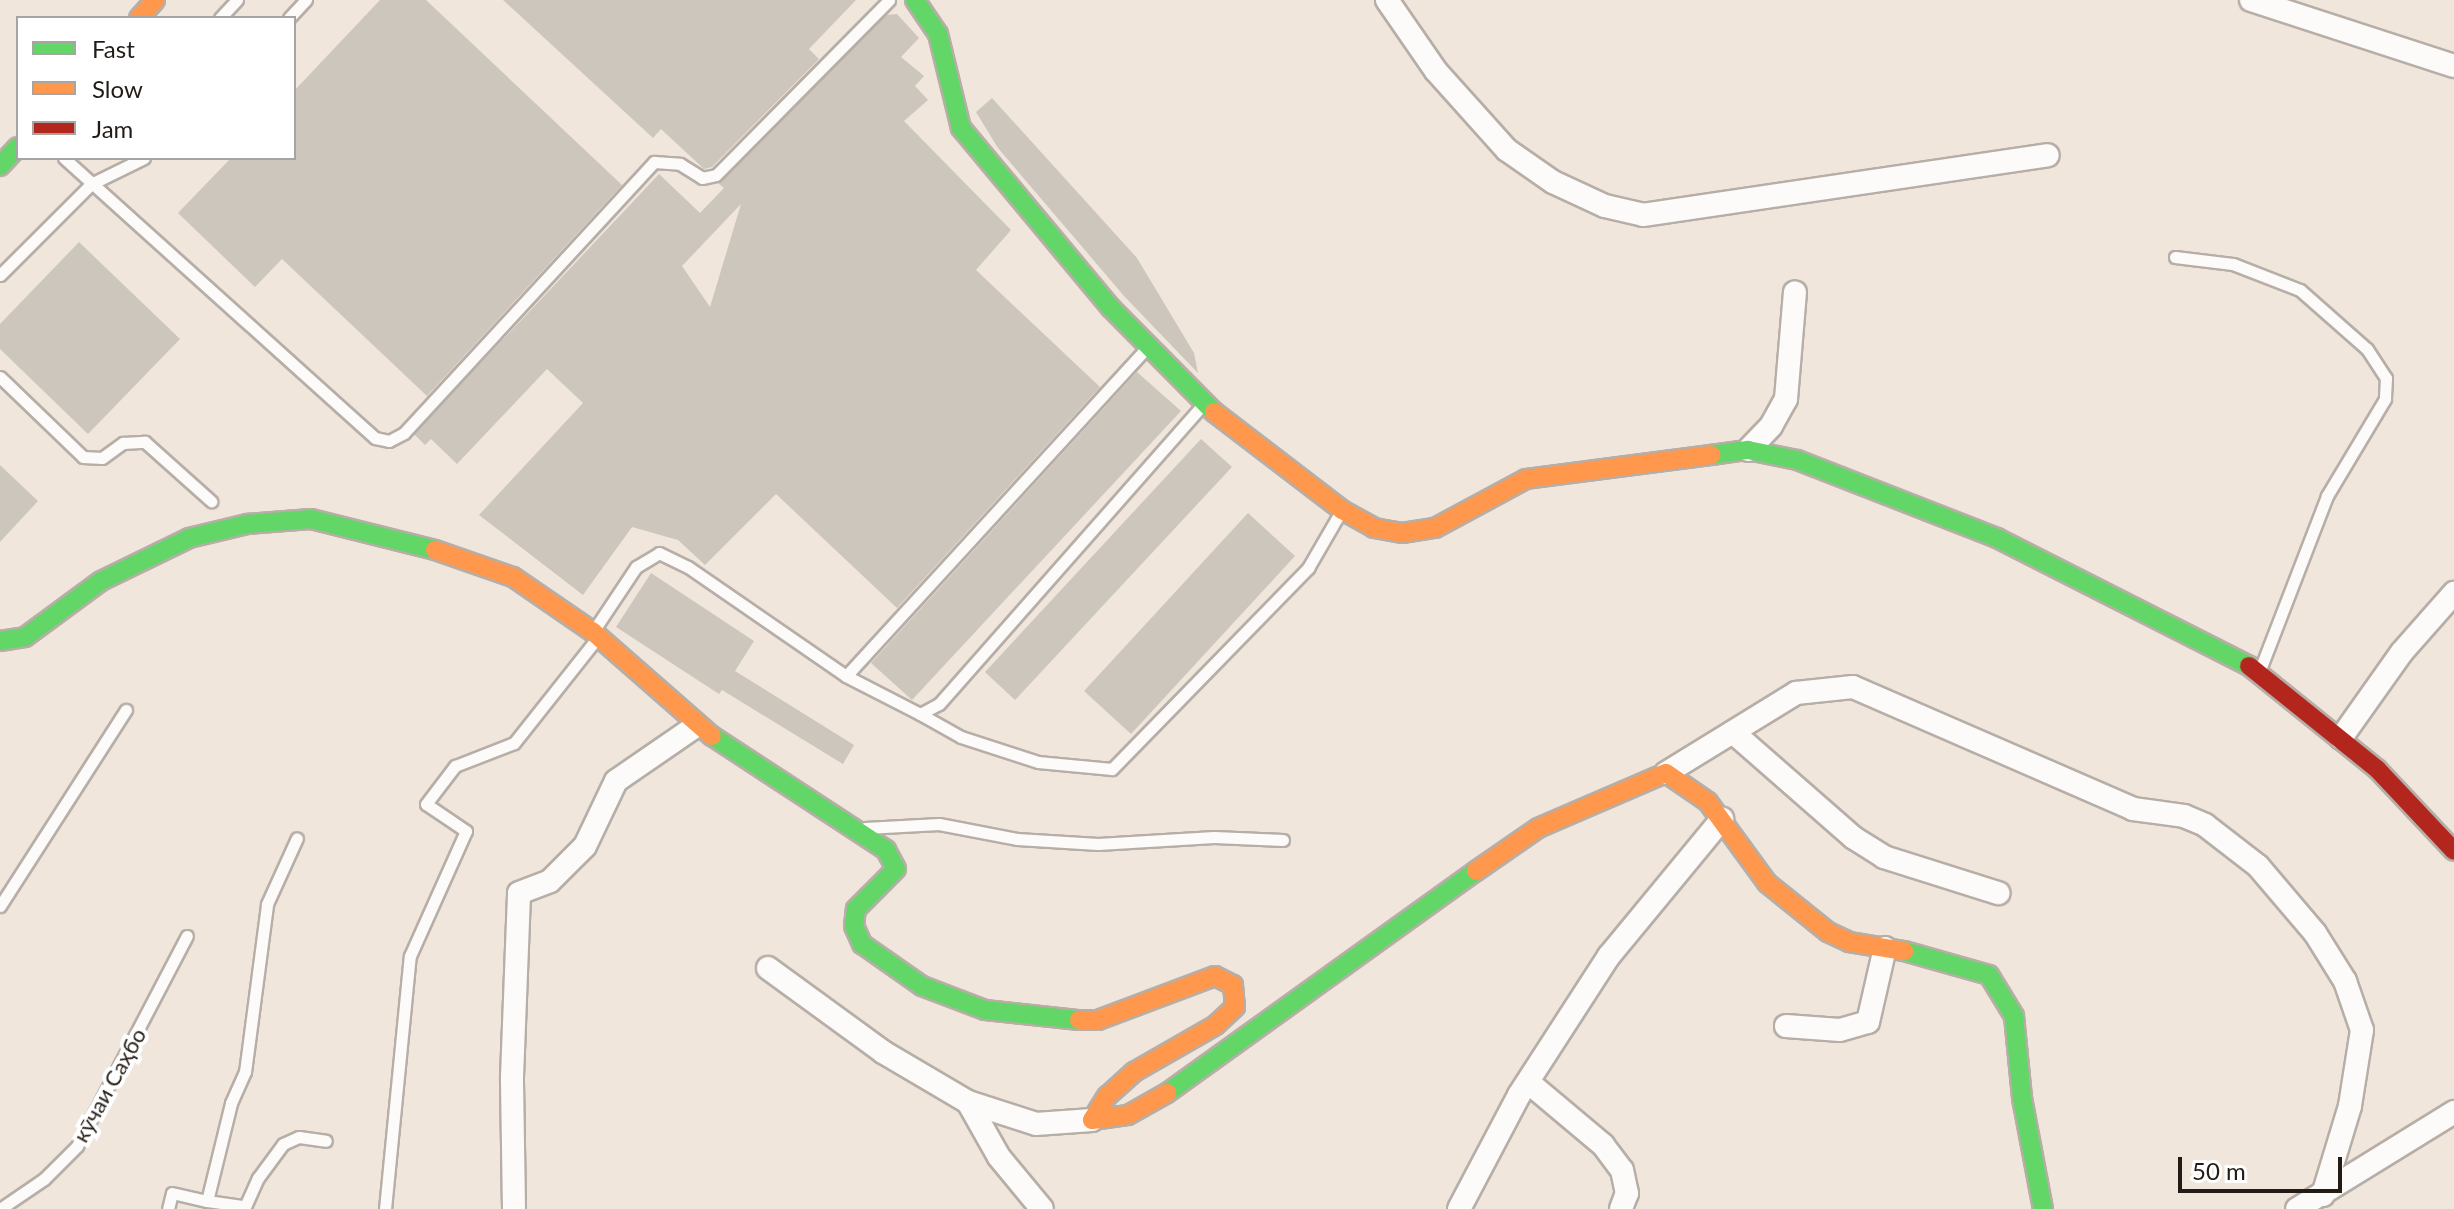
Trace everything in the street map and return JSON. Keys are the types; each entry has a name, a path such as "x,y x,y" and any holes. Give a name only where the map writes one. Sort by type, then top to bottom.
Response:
{"street":[{"path":"141,16 155,0"},
{"path":"915,0 938,34 961,128 1148,346 1203,404 1342,510 1374,528 1402,533 1435,528 1526,479 1748,450 1797,460 1997,538 2259,671 2341,738 2454,851"},
{"path":"1387,0 1436,71 1507,150 1553,182 1630,212 1643,215 1720,205 2048,155"},
{"path":"2251,0 2291,7 2454,66"},
{"path":"0,166 16,149"},
{"path":"1748,450 1771,426 1786,399 1795,292"},
{"path":"0,641 25,637 101,581 189,538 247,524 311,519 421,545 513,577 596,634 696,726 860,828 897,865 893,876 856,909 854,926 862,944 922,986 985,1010 1045,1019 1098,1020 1215,976 1233,985 1235,1007 1216,1025 1134,1072 1107,1096 1092,1120"},
{"path":"2341,738 2402,652 2454,593"},
{"path":"768,968 883,1052 968,1102 1036,1124 1128,1115 1157,1101 1294,998 1538,828 1666,773 1735,734 1796,693 1853,687 2133,809 2184,816 2216,833 2258,866 2315,933 2345,981 2362,1030 2350,1106 2323,1195"},
{"path":"514,1209 512,1077 519,893 550,881 585,846 616,781 696,726"},
{"path":"1735,734 1854,838 1884,857 1998,893"},
{"path":"1666,773 1708,802 1767,883 1792,905 1849,942 1973,966 1989,975 2004,993 2014,1016 2022,1098 2043,1209"},
{"path":"1459,1209 1528,1082 1609,956 1722,819"},
{"path":"1786,1026 1840,1030 1868,1022 1885,948"},
{"path":"1528,1082 1603,1145 1622,1170 1627,1193 1621,1209"},
{"path":"968,1102 999,1157 1042,1209"},
{"path":"2297,1209 2454,1112"}],"lane":[{"path":"291,16 306,0"},
{"path":"71,160 91,184 375,438 389,441 404,433 654,162 680,164 702,178 716,175 889,0"},
{"path":"0,275 91,184 140,160"},
{"path":"2175,257 2233,264 2300,290 2367,349 2386,378 2385,399 2323,505 2259,671"},
{"path":"846,676 1148,346"},
{"path":"0,377 83,457 102,458 123,443 145,442 211,501"},
{"path":"920,714 939,704 1203,404"},
{"path":"385,1209 410,956 466,831 426,804 455,766 514,743 596,634 636,567 659,553 688,567 846,676 961,737 1038,762 1112,769 1308,568 1342,510"},
{"path":"0,906 126,710"},
{"path":"860,828 939,824 1017,839 1098,844 1214,837 1283,840"},
{"path":"207,1201 231,1103 245,1072 267,904 297,838"},
{"name":"кӯчаи Саҳбо","path":"0,1209 44,1179 77,1146 187,936"},
{"path":"168,1209 172,1193 244,1208 283,1144 299,1137 326,1141"}],"building":[{"path":"380,0 426,0 622,185 427,396 282,259 255,287 178,213 229,160 296,160 296,89"},
{"path":"503,0 856,0 809,49 819,59 712,167 704,169 661,129 653,138"},
{"path":"897,14 919,38 901,57 924,76 915,86 928,100 904,121 1011,230 976,270 1100,387 897,608 776,494 705,565 678,540 632,527 583,595 479,515 583,403 547,369 457,464 431,439 425,445 414,434 659,174 700,213 724,188 718,183 886,15","holes":["741,204 710,307 682,266"]},
{"path":"992,98 1137,258 1194,353 1198,373 1124,296 998,148 976,112"},
{"path":"79,242 180,339 88,434 0,349 0,324"},
{"path":"1137,372 1181,411 912,700 871,663"},
{"path":"1201,439 1232,467 1015,700 985,672"},
{"path":"0,465 38,501 0,542"},
{"path":"1248,513 1295,556 1131,734 1084,691"},
{"path":"651,573 754,641 735,671 854,745 843,764 722,690 719,694 616,627"}],"traffic: fast":[{"path":"915,0 938,34 961,128 1111,308 1214,412"},
{"path":"0,166 16,149"},
{"path":"1711,455 1748,450 1797,460 1997,538 2249,666"},
{"path":"0,641 25,637 101,581 189,538 247,524 311,519 435,550"},
{"path":"712,736 886,850 896,869 856,909 854,926 862,944 922,986 985,1010 1079,1020"},
{"path":"1167,1093 1476,871"},
{"path":"1904,951 1989,975 2014,1016 2022,1098 2043,1209"}],"traffic: slow":[{"path":"141,16 155,0"},
{"path":"1214,412 1342,510 1374,528 1402,533 1435,528 1526,479 1711,455"},
{"path":"435,550 513,577 593,632 712,736"},
{"path":"1476,871 1538,828 1666,773 1708,802 1767,883 1828,932 1849,942 1904,951"},
{"path":"1079,1020 1098,1020 1215,976 1233,985 1235,1007 1216,1025 1134,1072 1107,1096 1092,1120 1128,1115 1167,1093"}],"traffic: jam":[{"path":"2249,666 2377,769 2454,851"}]}
